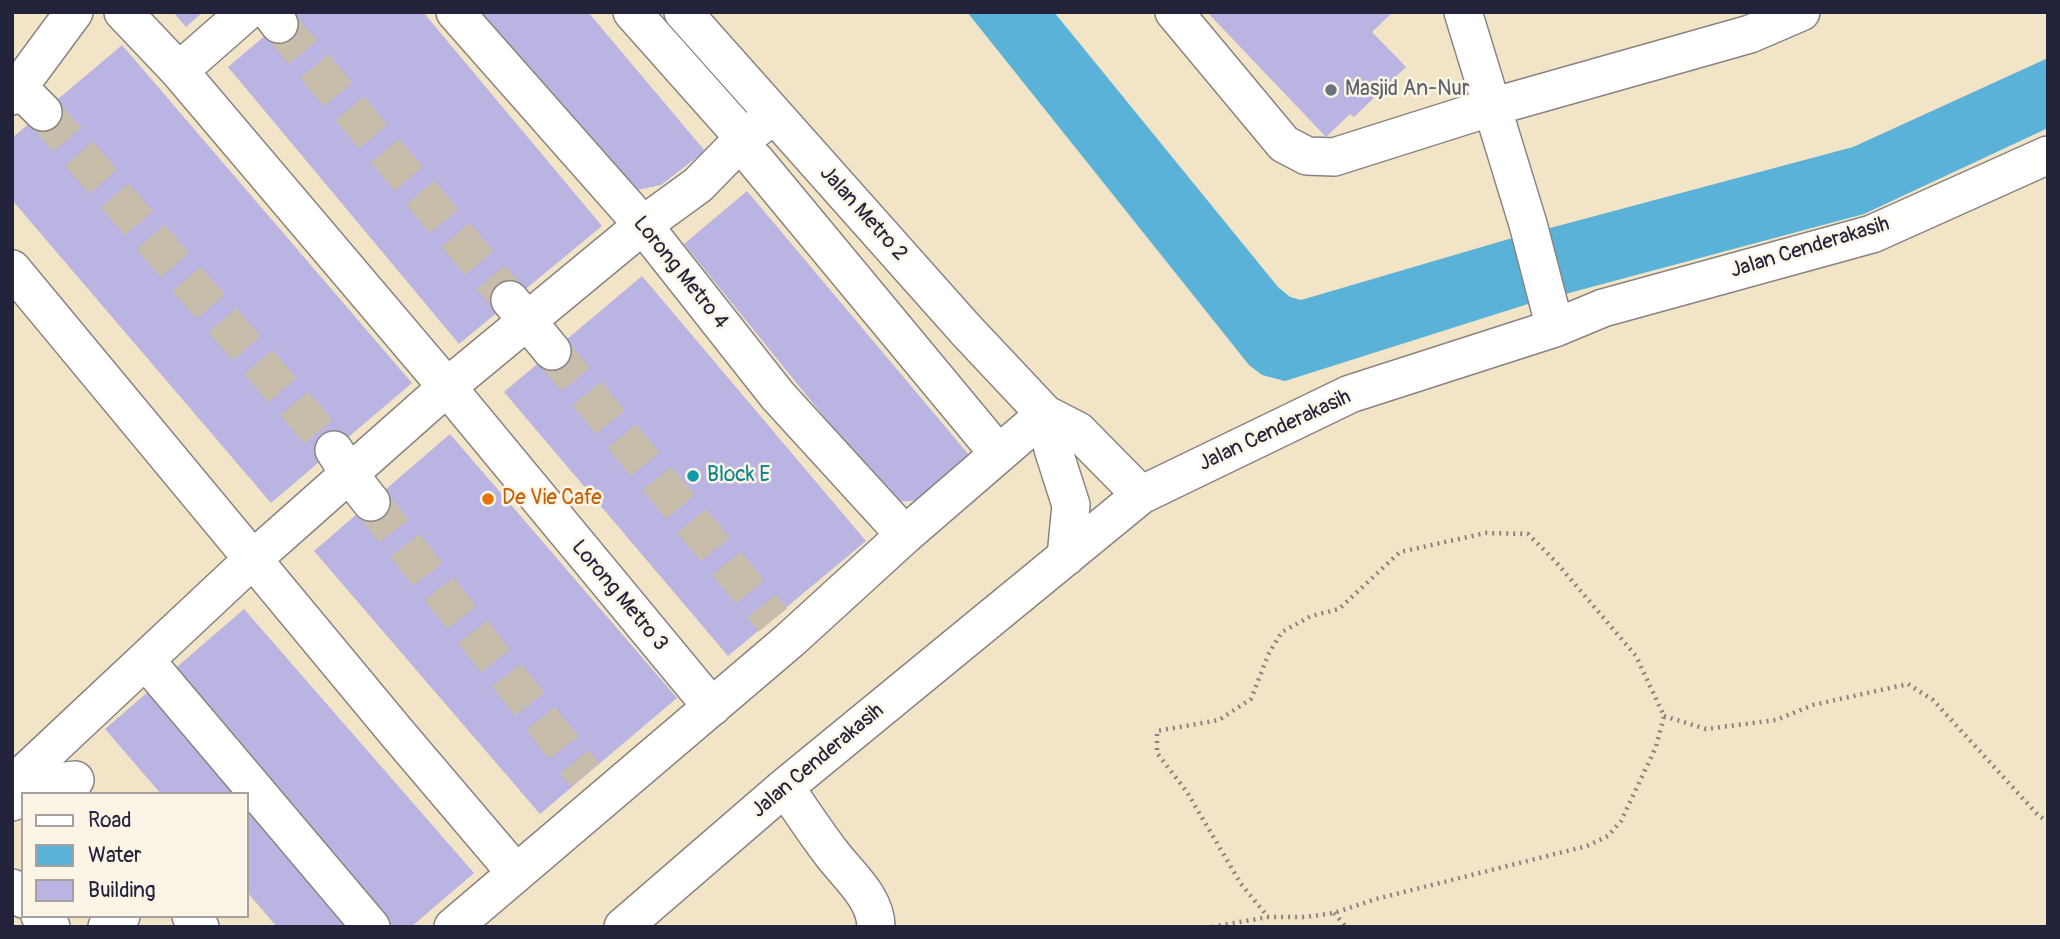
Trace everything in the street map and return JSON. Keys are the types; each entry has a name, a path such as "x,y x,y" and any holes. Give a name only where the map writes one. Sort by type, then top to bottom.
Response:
{"street":[{"path":"25,99 74,12"},
{"name":"Lorong Metro 3","path":"122,12 180,71 712,707"},
{"name":"Lorong Metro 4","path":"455,12 643,225 778,396 905,535"},
{"path":"632,12 749,149 998,453"},
{"name":"Jalan Metro 2","path":"683,12 966,330 1045,414 1078,430 1141,495"},
{"path":"1174,12 1284,144 1307,156 1334,157 1492,107 1750,34 1801,12"},
{"path":"1463,12 1528,224 1553,317"},
{"path":"180,71 265,16"},
{"path":"12,785 253,559 352,475 447,387 519,310 643,225 782,124"},
{"name":"Jalan Cenderakasih","path":"623,927 785,787 1141,495 1350,394 1553,317 1603,308 1872,234 2048,155"},
{"path":"12,269 516,873"},
{"path":"519,310 552,351"},
{"path":"453,927 516,873 595,787 712,707 781,630 905,535 1045,414 1071,505 1066,557"},
{"path":"146,661 371,927"},
{"path":"49,750 81,787"},
{"path":"23,792 30,785 81,787"},
{"path":"785,787 832,855 860,888 876,917 876,927"}],"path":[{"path":"1212,927 1268,917 1306,917 1334,913 1415,889 1587,846 1608,836 1621,821 1656,747 1664,716 1636,656 1556,562 1528,534 1486,533 1400,552 1339,609 1311,616 1282,632 1269,653 1251,699 1219,720 1157,731 1157,752 1187,792 1241,884 1268,917"},
{"path":"1664,716 1706,729 1776,720 1812,705 1908,684 1933,700 2038,815 2048,822"},
{"path":"1334,913 1346,927"}],"water":[{"path":"967,12 1054,12 1278,287 1290,297 1301,300 1509,239 1853,147 2048,58 2048,128 1864,214 1528,304 1285,381 1262,375 1249,365"}],"building":[{"path":"173,12 203,12 186,27"},
{"path":"293,12 423,12 602,226 459,344 228,67"},
{"path":"472,12 588,12 705,151 661,185 627,192"},
{"name":"Masjid An-Nur","path":"1207,12 1393,12 1372,32 1406,67 1354,117 1350,114 1326,137"},
{"path":"122,45 412,383 271,503 12,200 12,138"},
{"path":"747,191 974,461 925,500 893,502 684,244"},
{"name":"Block E","path":"642,276 866,541 728,656 504,392"},
{"path":"450,434 677,698 540,814 314,551"},
{"path":"244,609 474,873 411,927 277,927 248,893 248,792 159,792 105,729"}],"tunnel":[{"path":"279,24 510,300"},
{"path":"43,112 334,450"},
{"path":"552,351 773,620"},
{"path":"371,502 585,775"}],"place":[{"name":"Masjid An-Nur","path":"1331,90"},
{"name":"Block E","path":"693,476"},
{"name":"De Vie Cafe","path":"488,499"}]}
